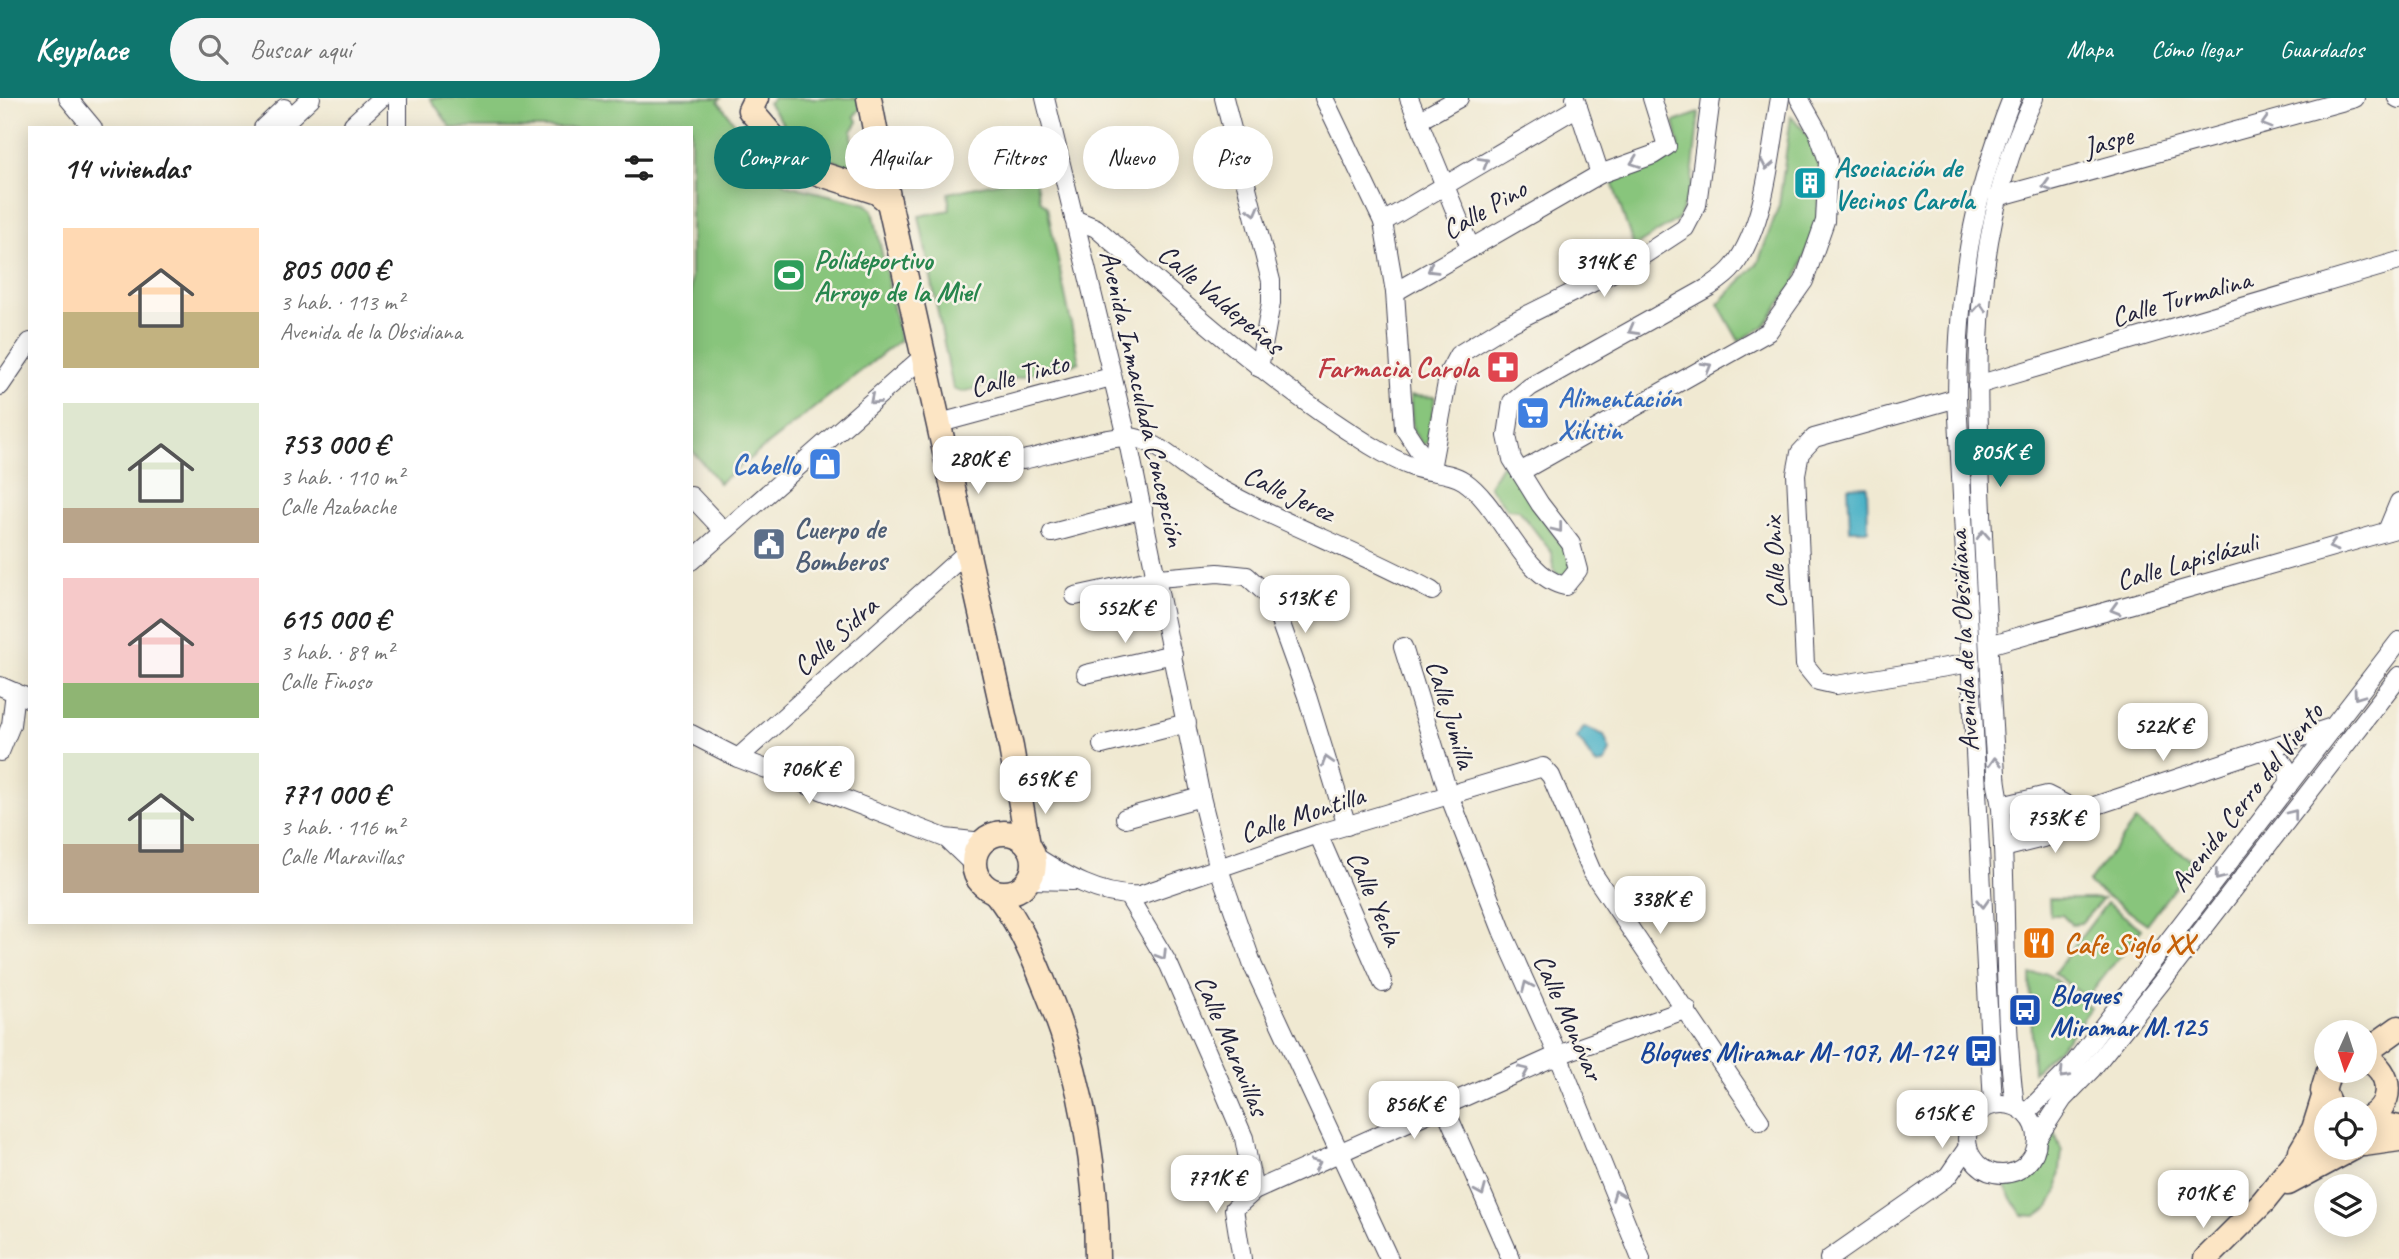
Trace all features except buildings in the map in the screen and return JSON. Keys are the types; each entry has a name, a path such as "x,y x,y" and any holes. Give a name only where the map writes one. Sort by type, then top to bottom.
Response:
{"street":[{"path":"68,98 91,126"},
{"path":"265,126 295,98"},
{"path":"281,126 311,98"},
{"path":"353,126 381,98"},
{"path":"398,98 398,126"},
{"path":"756,98 750,110 799,167 877,191 889,202"},
{"path":"869,98 889,202 1011,747 1029,866 1035,961"},
{"name":"Avenida Inmaculada Concepción","path":"1045,98 1127,436 1201,797 1219,869 1253,965 1389,1259"},
{"path":"1224,98 1271,281 1271,303 1259,368"},
{"path":"1324,98 1383,222 1395,292 1404,428 1431,469"},
{"path":"1409,98 1470,247"},
{"path":"1418,121 1460,98"},
{"name":"Calle Pino","path":"1395,292 1600,174 1653,155 1667,146 1652,98"},
{"path":"1431,469 1449,372 1458,355 1505,326 1630,264 1685,228 1697,205 1711,98"},
{"path":"1780,98 1759,206 1745,249 1732,269 1709,288 1530,387 1512,402 1507,436 1512,459 1520,472 1768,332 1804,281 1825,221 1828,161 1818,132 1799,98"},
{"name":"Avenida de la Obsidiana","path":"1993,1105 1957,398 1963,272 1983,174 2012,98"},
{"name":"Avenida de la Obsidiana","path":"2020,1109 2009,1057 2003,848 2001,806 1996,777 1978,385 1983,269 1997,197 2016,134 2034,98"},
{"name":"Jaspe","path":"1997,197 2355,98"},
{"path":"1383,222 1577,103 1600,174"},
{"name":"Calle Valdepeñas","path":"1074,219 1096,228 1259,368 1371,446 1415,468 1431,469 1462,479 1484,498 1533,566 1552,583 1565,586 1578,570 1571,544 1520,472"},
{"name":"Calle Turmalina","path":"1978,385 2399,261"},
{"path":"0,386 27,350"},
{"path":"693,559 925,355"},
{"name":"Calle Tinto","path":"940,423 1111,377"},
{"name":"Calle Onix","path":"1957,398 1814,438 1800,453 1796,474 1805,665 1818,681 1836,685 1971,663"},
{"path":"1023,460 1127,436"},
{"name":"Calle Jerez","path":"1127,436 1147,442 1194,475 1251,507 1386,566 1432,591"},
{"path":"693,498 724,531"},
{"path":"2393,529 2399,502"},
{"path":"1052,533 1143,509"},
{"name":"Calle Lapislázuli","path":"1989,645 2393,529"},
{"name":"Calle Sidra","path":"738,758 966,553"},
{"path":"1075,596 1158,578 1219,573 1247,576 1272,599 1307,695 1348,826"},
{"name":"Avenida Cerro del Viento","path":"2020,1109 2070,1069 2399,641"},
{"name":"Calle Jumilla","path":"1403,648 1449,795"},
{"path":"1086,674 1173,654"},
{"name":"Avenida Cerro del Viento","path":"2038,1137 2063,1099 2092,1069 2160,985 2399,676"},
{"path":"0,752 11,725 15,692"},
{"path":"1101,745 1187,723"},
{"path":"2003,848 2055,835 2079,811 2335,726"},
{"path":"693,735 738,758 946,838 986,847 1016,835 1029,866"},
{"path":"2259,751 2282,760 2288,768 2288,786"},
{"name":"Calle Montilla","path":"1029,866 1128,896 1162,890 1318,834 1543,766 1551,776 1592,872 1687,1009"},
{"name":"Calle Monóvar","path":"1449,795 1503,933 1558,1055 1641,1259"},
{"path":"2001,806 2048,795 2079,811"},
{"path":"1125,818 1201,797"},
{"path":"1018,798 1011,820 986,847 981,881 995,891 1019,926 1056,1012 1081,1091 1090,1136 1097,1206 1097,1259"},
{"name":"Calle Yecla","path":"1318,834 1383,984"},
{"path":"995,891 1012,892 1029,866"},
{"name":"Calle Maravillas","path":"1128,896 1168,965 1244,1138 1254,1191"},
{"path":"1242,1259 1234,1209 1254,1191 1558,1055 1687,1009 1760,1121"},
{"path":"2377,1046 2399,1028"},
{"path":"2377,1110 2383,1106 2386,1082 2399,1046"},
{"path":"2377,1068 2386,1082 2392,1104 2399,1111"},
{"path":"1948,1176 1987,1170 2007,1174 2017,1171 2033,1157 2038,1137 2020,1109 1993,1105 1983,1109 1970,1126 1968,1147 1972,1157 1987,1170"},
{"path":"1444,1106 1511,1259"},
{"path":"2377,1123 2399,1128"},
{"path":"2206,1259 2263,1202 2296,1161 2314,1129"},
{"path":"2377,1142 2399,1139"},
{"path":"1829,1259 1948,1176 1968,1147"},
{"path":"2296,1161 2314,1147"},
{"path":"2263,1202 2304,1173 2329,1160"}],"green space":[{"name":"Polideportivo Arroyo de la Miel","path":"430,98 721,98 718,101 737,126 714,126 714,189 804,189 866,204 873,210 900,340 719,483 693,451 693,126 450,126"},
{"path":"774,98 861,98 863,106 854,116 858,122 855,126 845,126 845,165 831,160 831,126 785,126 768,103"},
{"path":"1699,113 1691,187 1678,219 1634,247 1611,179 1669,159 1679,145 1674,122"},
{"path":"1791,116 1809,136 1821,163 1818,218 1796,281 1764,326 1739,341 1718,304 1758,263 1779,205"},
{"path":"968,189 1037,189 1040,200 1047,207 1079,362 962,392 953,389 919,216 950,210 948,193"},
{"path":"1410,396 1435,397 1428,442 1423,445 1413,431"},
{"path":"1503,463 1568,554 1571,568 1565,575 1558,575 1553,569 1552,553 1519,510 1507,509 1489,486"},
{"path":"2135,821 2194,862 2147,924 2088,883"},
{"path":"2049,899 2103,899 2081,923 2071,924 2062,915 2050,915"},
{"path":"2107,903 2141,929 2087,998 2054,973"},
{"path":"2046,973 2091,1008 2066,1041 2033,1072 2030,975"},
{"path":"2053,1129 2062,1151 2058,1189 2049,1207 2036,1216 2022,1215 2002,1182 2023,1176 2037,1166"}],"water":[{"path":"1867,486 1868,530 1850,530 1848,487"},
{"path":"1584,727 1604,735 1610,751 1605,762 1597,765 1577,738"}],"place":[{"name":"Asociación de Vecinos Carola","path":"1810,183"},
{"name":"Polideportivo Arroyo de la Miel","path":"789,275"},
{"name":"Farmacia Carola","path":"1503,367"},
{"name":"Alimentación Xikitin","path":"1533,413"},
{"name":"Cabello","path":"825,464"},
{"name":"Cuerpo de Bomberos","path":"769,544"},
{"name":"Cafe Siglo XX","path":"2039,943"},
{"name":"Bloques Miramar M.125","path":"2025,1010"},
{"name":"Bloques Miramar M-107, M-124","path":"1981,1051"}]}
